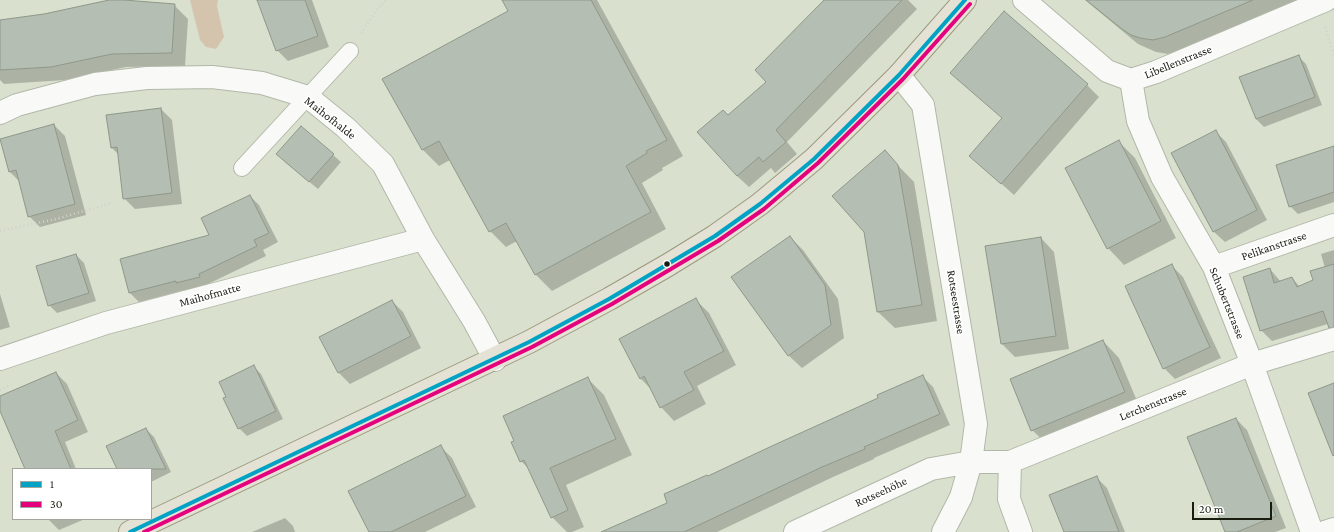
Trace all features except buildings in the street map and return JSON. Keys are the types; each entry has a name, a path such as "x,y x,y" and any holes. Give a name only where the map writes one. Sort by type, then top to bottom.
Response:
{"main road":[{"path":"130,532 495,360 610,299 715,236 760,204 814,159 899,75 965,0"}],"street":[{"name":"Libellenstrasse","path":"1024,0 1107,71 1131,80 1156,72 1326,0"},
{"name":"Rotseestrasse","path":"899,75 923,105 976,424 971,462 962,497 943,532"},
{"name":"Maihofhalde","path":"0,113 17,105 95,84 147,78 212,77 262,83 308,97 345,127 383,164 423,239 474,321 495,360"},
{"name":"Schubertstrasse","path":"1131,80 1138,121 1162,177 1214,267 1252,364 1312,532"},
{"name":"Pelikanstrasse","path":"1214,267 1334,225"},
{"name":"Maihofmatte","path":"0,359 106,323 423,239"},
{"name":"Lerchenstrasse","path":"971,462 1010,462 1252,364 1334,339"},
{"name":"Rotseehöhe","path":"795,532 931,469 971,462"},
{"path":"1010,462 1009,499 1022,532"},
{"path":"1325,532 1334,529"}],"lane":[{"path":"242,168 350,51"}],"path":[{"path":"350,51 378,8 386,0"},
{"path":"0,231 56,219 112,203"},
{"path":"0,390 10,385"}],"shaded area":[{"path":"190,0 218,0 217,6 224,37 216,49 206,47 200,40"}],"transit line":[{"name":"1","path":"130,532 529,342 609,299 715,236 760,204 814,159 899,75 965,0"},
{"name":"30","path":"144,532 532,347 612,304 718,241 764,209 818,163 903,79 970,4"}]}
